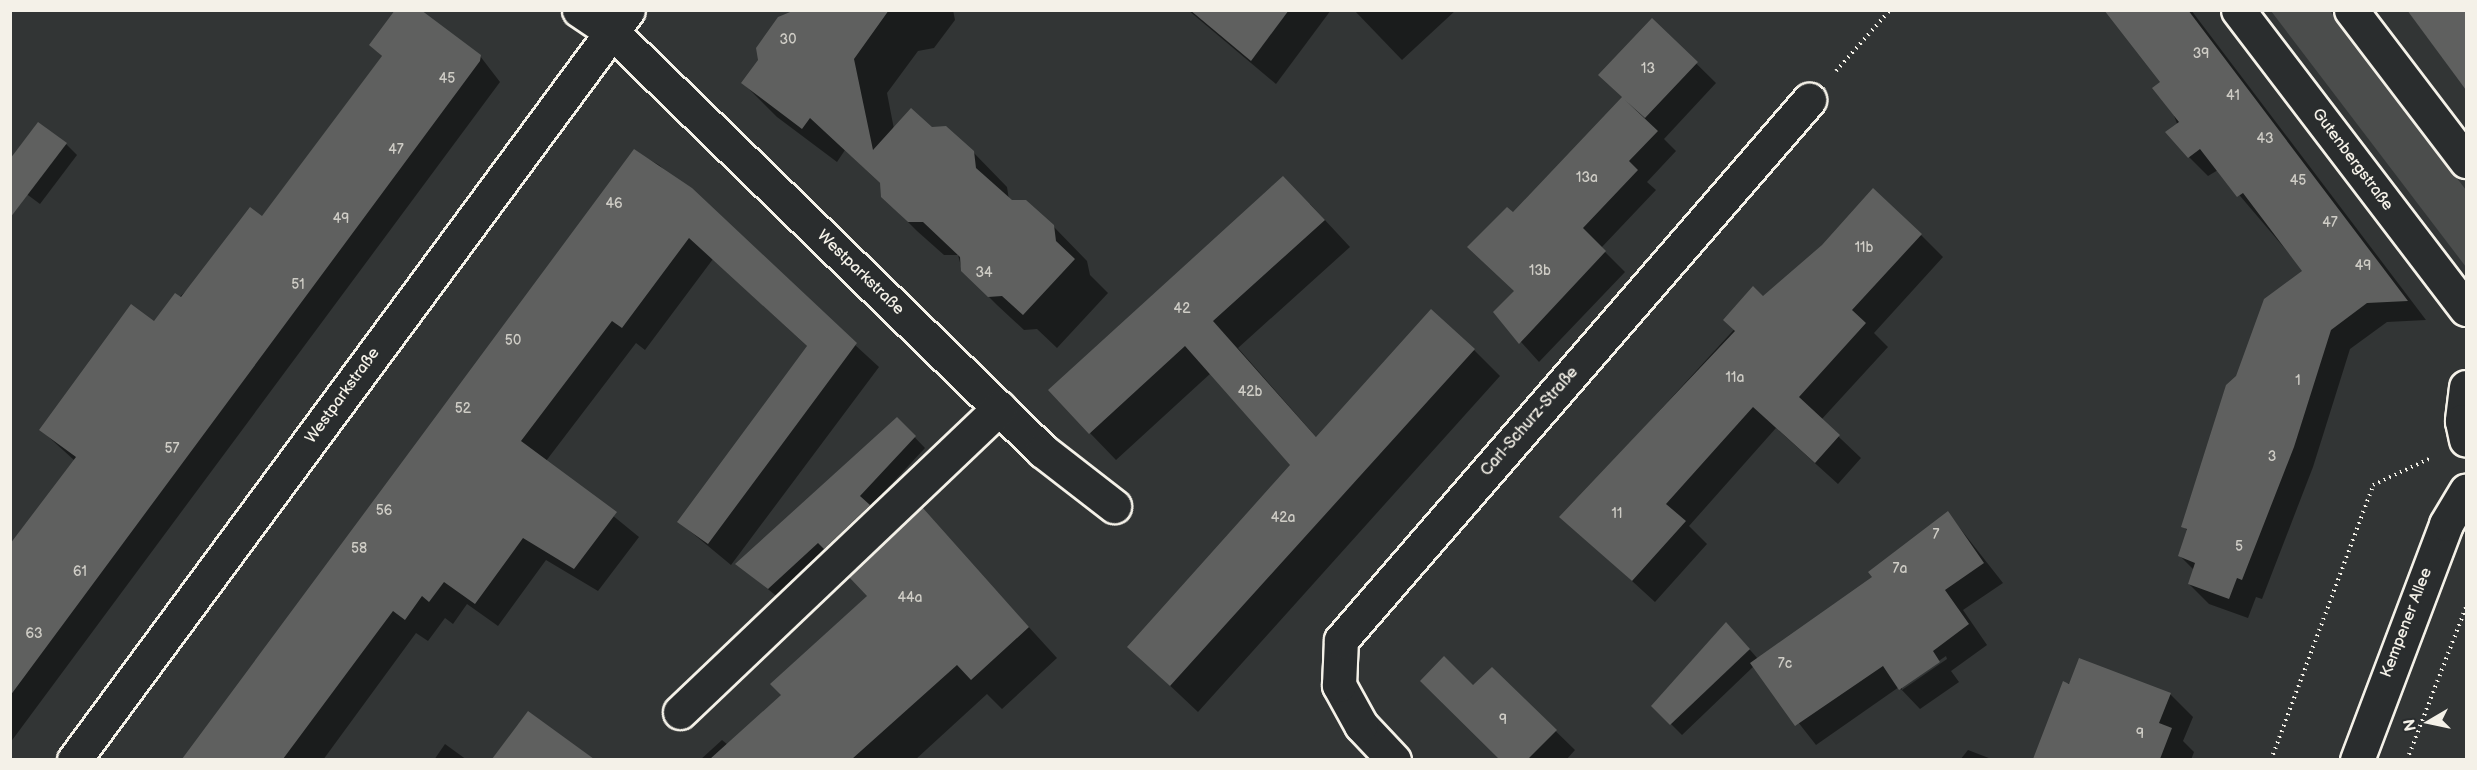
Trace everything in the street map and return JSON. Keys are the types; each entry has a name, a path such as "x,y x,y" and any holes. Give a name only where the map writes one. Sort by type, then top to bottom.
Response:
{"street":[{"path":"579,10 620,21"},
{"name":"Gutenbergstraße","path":"2238,10 2466,309"},
{"path":"2351,10 2466,161"},
{"name":"Westparkstraße","path":"75,759 620,21 999,408 1114,506"},
{"name":"Carl-Schurz-Straße","path":"1394,759 1360,725 1339,686 1341,640 1809,100"},
{"path":"2466,387 2462,421 2466,440"},
{"path":"680,712 999,408"},
{"name":"Kempener Allee","path":"2357,759 2446,525 2466,491"}],"path":[{"path":"1809,100 1890,10"},
{"path":"2271,759 2373,485 2435,456"},
{"path":"2408,759 2466,607"}],"shaded area":[{"path":"2271,11 2330,11 2466,190 2466,267"}],"building":[{"path":"395,10 421,10 481,55 480,61 10,696 10,544 76,457 39,430 131,304 154,321 175,293 181,297 250,207 262,216 382,56 369,45"},
{"path":"795,10 889,10 854,59 873,150 911,108 932,127 946,126 974,151 976,168 1012,200 1026,200 1054,225 1056,241 1075,259 1023,315 1002,296 988,297 961,271 960,257 923,222 908,222 881,197 880,183 810,118 802,129 741,83 758,60 756,48 778,17"},
{"path":"1190,10 1289,10 1251,61"},
{"path":"2104,10 2188,10 2408,301 2367,303 2331,330 2294,447 2242,580 2237,578 2229,599 2188,584 2195,563 2178,556 2187,529 2181,527 2226,385 2236,376 2264,299 2302,271 2243,193 2237,197 2200,149 2188,158 2165,132 2179,122 2152,88 2160,82"},
{"path":"2407,10 2466,10 2466,90"},
{"path":"1652,18 1698,62 1645,118 1625,100 1658,131 1629,161 1638,170 1583,228 1606,251 1519,344 1493,312 1514,291 1467,247 1507,207 1513,212 1622,97 1598,75"},
{"path":"38,122 67,143 10,218 10,159"},
{"path":"634,149 692,188 857,343 708,544 677,522 807,346 689,238 622,328 612,321 521,441 617,512 574,569 523,538 475,604 444,582 429,602 422,596 405,620 393,611 283,759 182,759"},
{"path":"1283,176 1325,220 1213,321 1316,437 1431,309 1475,349 1170,686 1127,647 1290,465 1185,346 1089,434 1048,390"},
{"path":"1873,188 1922,234 1852,310 1866,323 1799,397 1840,435 1815,463 1753,407 1666,504 1686,521 1632,581 1559,517 1735,331 1723,320 1753,286 1763,296 1822,245"},
{"path":"897,417 916,436 860,496 870,505 824,549 818,543 768,589 735,564"},
{"path":"922,507 1029,627 971,680 957,665 852,759 710,759 781,695 770,684 867,596 849,577"},
{"path":"1948,511 1984,563 1945,590 1969,624 1933,651 1940,662 1899,690 1883,666 1795,726 1750,663 1872,577 1868,572"},
{"path":"1726,622 1750,649 1670,725 1651,706"},
{"path":"1444,656 1473,685 1492,667 1557,730 1528,759 1499,759 1420,681"},
{"path":"2079,658 2171,693 2159,723 2172,728 2160,759 2033,759 2063,681 2069,684"},
{"path":"528,711 594,759 492,759"}]}
